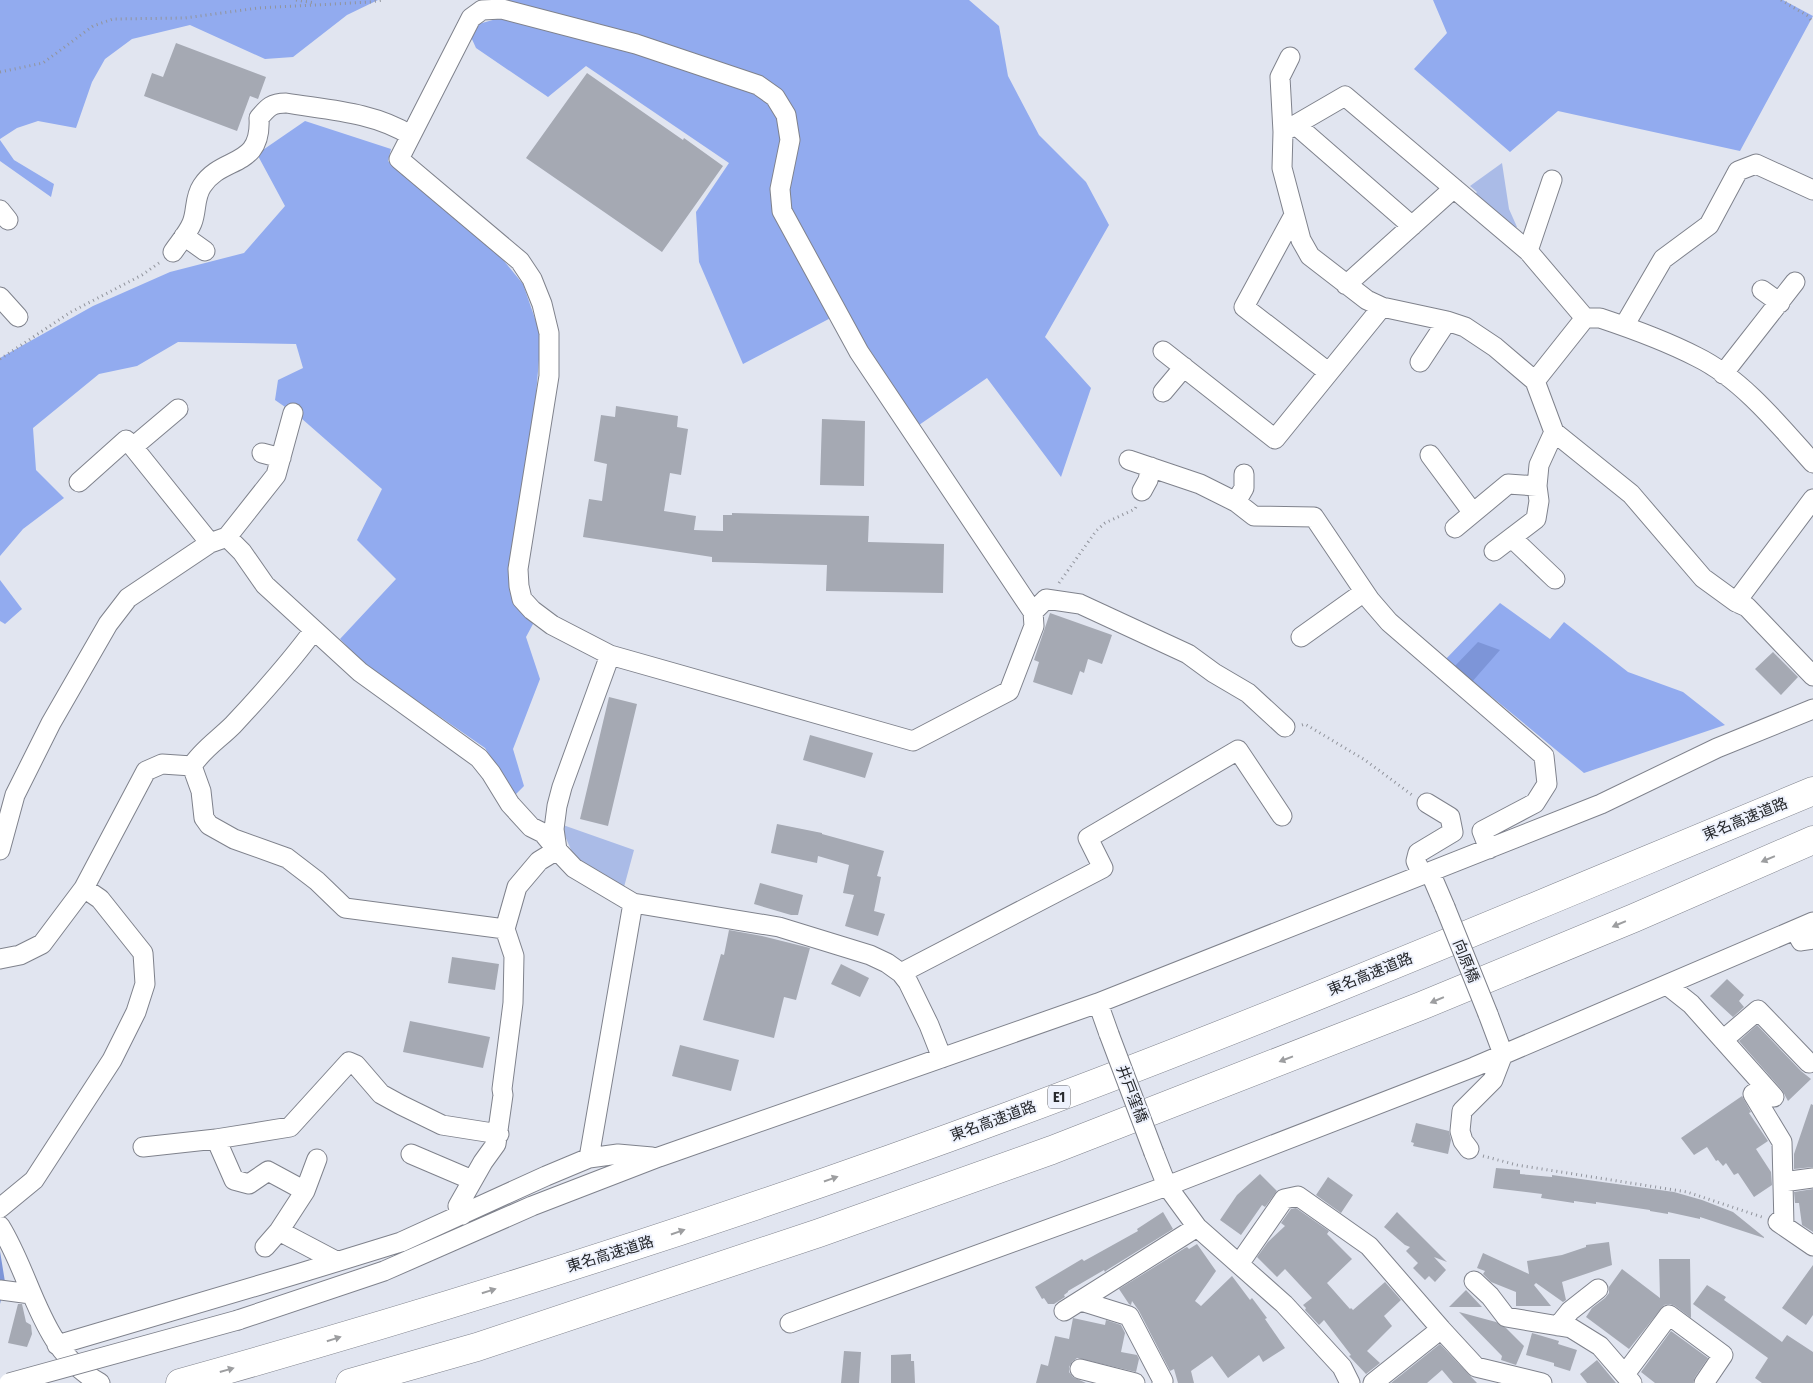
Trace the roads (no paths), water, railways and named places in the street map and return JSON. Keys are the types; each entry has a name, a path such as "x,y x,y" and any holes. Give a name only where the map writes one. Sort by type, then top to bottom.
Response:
{"highway":[{"name":"東名高速道路","path":"180,1383 287,1353 646,1243 1009,1116 1178,1052 1416,956 1813,791"},
{"path":"350,1383 477,1346 791,1242 1052,1150 1421,1006 1634,918 1813,840"}],"street":[{"path":"502,9 636,44 758,85 775,97 786,115 790,140 780,189 782,211 859,352 1033,612 1034,626 1009,691 913,741 610,655 552,624 532,610 522,599 518,569 549,376 549,333 542,304 532,279 520,261 399,159 410,135 470,18 482,10 502,9"},
{"path":"1290,57 1280,77 1289,128 1282,168 1301,240 1310,256 1367,300 1382,307 1447,321 1465,327 1495,347 1535,382 1554,432 1631,494 1703,578 1736,602 1747,607 1813,676"},
{"path":"1289,128 1345,96 1528,251 1585,318 1600,318 1624,326 1698,357 1724,374 1743,390 1813,463"},
{"path":"173,252 192,222 196,196 202,185 213,174 246,156 257,143 260,131 259,118 268,106 274,103 286,103 361,115 396,127 410,135"},
{"path":"1289,128 1412,226"},
{"path":"1624,326 1663,259 1709,225 1738,171 1756,164 1813,190"},
{"path":"1528,251 1552,180"},
{"path":"1346,285 1454,188"},
{"path":"1294,215 1244,307 1328,372"},
{"path":"184,236 205,252"},
{"path":"1724,374 1795,282"},
{"path":"1762,290 1780,303"},
{"path":"0,297 18,316"},
{"path":"1163,351 1275,439 1382,307"},
{"path":"1535,382 1585,318"},
{"path":"1420,362 1447,321"},
{"path":"1163,392 1184,367"},
{"path":"133,448 178,410"},
{"path":"0,850 8,791 108,624 128,598 219,540 276,475 293,413"},
{"path":"1494,551 1536,519 1539,500 1537,486 1538,465 1554,432"},
{"path":"78,482 126,440 219,540 242,552 265,585 360,672 479,758 491,773 510,804 531,827 543,833 574,868 634,903 779,927 870,955 887,963 901,973 908,982 930,1025 942,1058"},
{"path":"262,453 281,458"},
{"path":"1430,455 1473,513"},
{"path":"1128,460 1200,484 1236,502 1254,516 1314,517 1364,592 1389,622 1544,756 1547,784 1535,803 1482,831 1489,849"},
{"path":"1142,491 1148,480 1151,467"},
{"path":"1236,502 1244,488 1244,474"},
{"path":"1455,528 1508,484 1537,486"},
{"path":"1736,602 1813,500"},
{"path":"1512,538 1555,579"},
{"path":"1301,637 1364,592"},
{"path":"1033,612 1046,599 1080,604 1188,654 1214,674 1248,693 1285,727"},
{"path":"314,630 287,667 231,726 196,759 192,766 201,791 204,818 209,824 234,839 287,858 317,881 345,908 505,929"},
{"path":"557,850 554,829 562,786 610,655"},
{"path":"10,1383 238,1320 384,1271 532,1206 658,1157 1098,1002 1489,849 1601,804 1717,748 1813,708"},
{"path":"901,973 1103,868 1088,838 1238,750 1282,816"},
{"path":"0,959 20,955 42,944 84,888 146,771 162,764 192,766"},
{"name":"向原橋","path":"1421,801 1450,817 1453,832 1418,853 1416,861 1426,873 1445,908 1503,1054"},
{"path":"462,1215 458,1206 472,1180 496,1144 499,1134 502,1089 513,1003 514,956 505,929 517,887 539,861 557,850"},
{"path":"0,1208 34,1180 112,1060 136,1012 145,984 143,953 100,899 84,888"},
{"path":"589,1158 634,903"},
{"path":"790,1324 1167,1186 1503,1054 1813,922"},
{"path":"1795,930 1801,940 1813,939"},
{"path":"1667,985 1691,1004 1774,1097"},
{"name":"井戸窪橋","path":"1098,1002 1167,1186 1197,1227 1284,1304 1342,1367 1350,1383"},
{"path":"1723,1040 1758,1010 1809,1063"},
{"path":"1469,1149 1463,1141 1460,1131 1462,1111 1492,1080 1503,1054"},
{"path":"143,1146 216,1139 290,1127 349,1062 356,1065 381,1094 401,1106 442,1125 499,1134"},
{"path":"1753,1094 1782,1142 1781,1224 1813,1246"},
{"path":"216,1139 234,1180 249,1184 268,1172 304,1191"},
{"path":"411,1154 472,1180"},
{"path":"57,1344 401,1242 589,1158 618,1154 658,1157"},
{"path":"265,1247 279,1231 304,1191 317,1159"},
{"path":"1783,1182 1813,1178"},
{"path":"1239,1264 1284,1199 1298,1196 1369,1246 1476,1367 1508,1380 1542,1383"},
{"path":"0,1226 31,1294 57,1344 66,1357 100,1383"},
{"path":"1064,1311 1197,1227"},
{"path":"279,1231 336,1261"},
{"path":"1474,1281 1490,1296 1506,1318 1571,1328 1600,1346 1628,1378 1669,1315 1723,1355 1704,1383"},
{"path":"1558,1326 1570,1311 1598,1289"},
{"path":"6,1291 31,1294"},
{"path":"1081,1301 1129,1316 1163,1380 1162,1383"},
{"path":"1373,1383 1441,1329"},
{"path":"1080,1369 1135,1383"}]}
